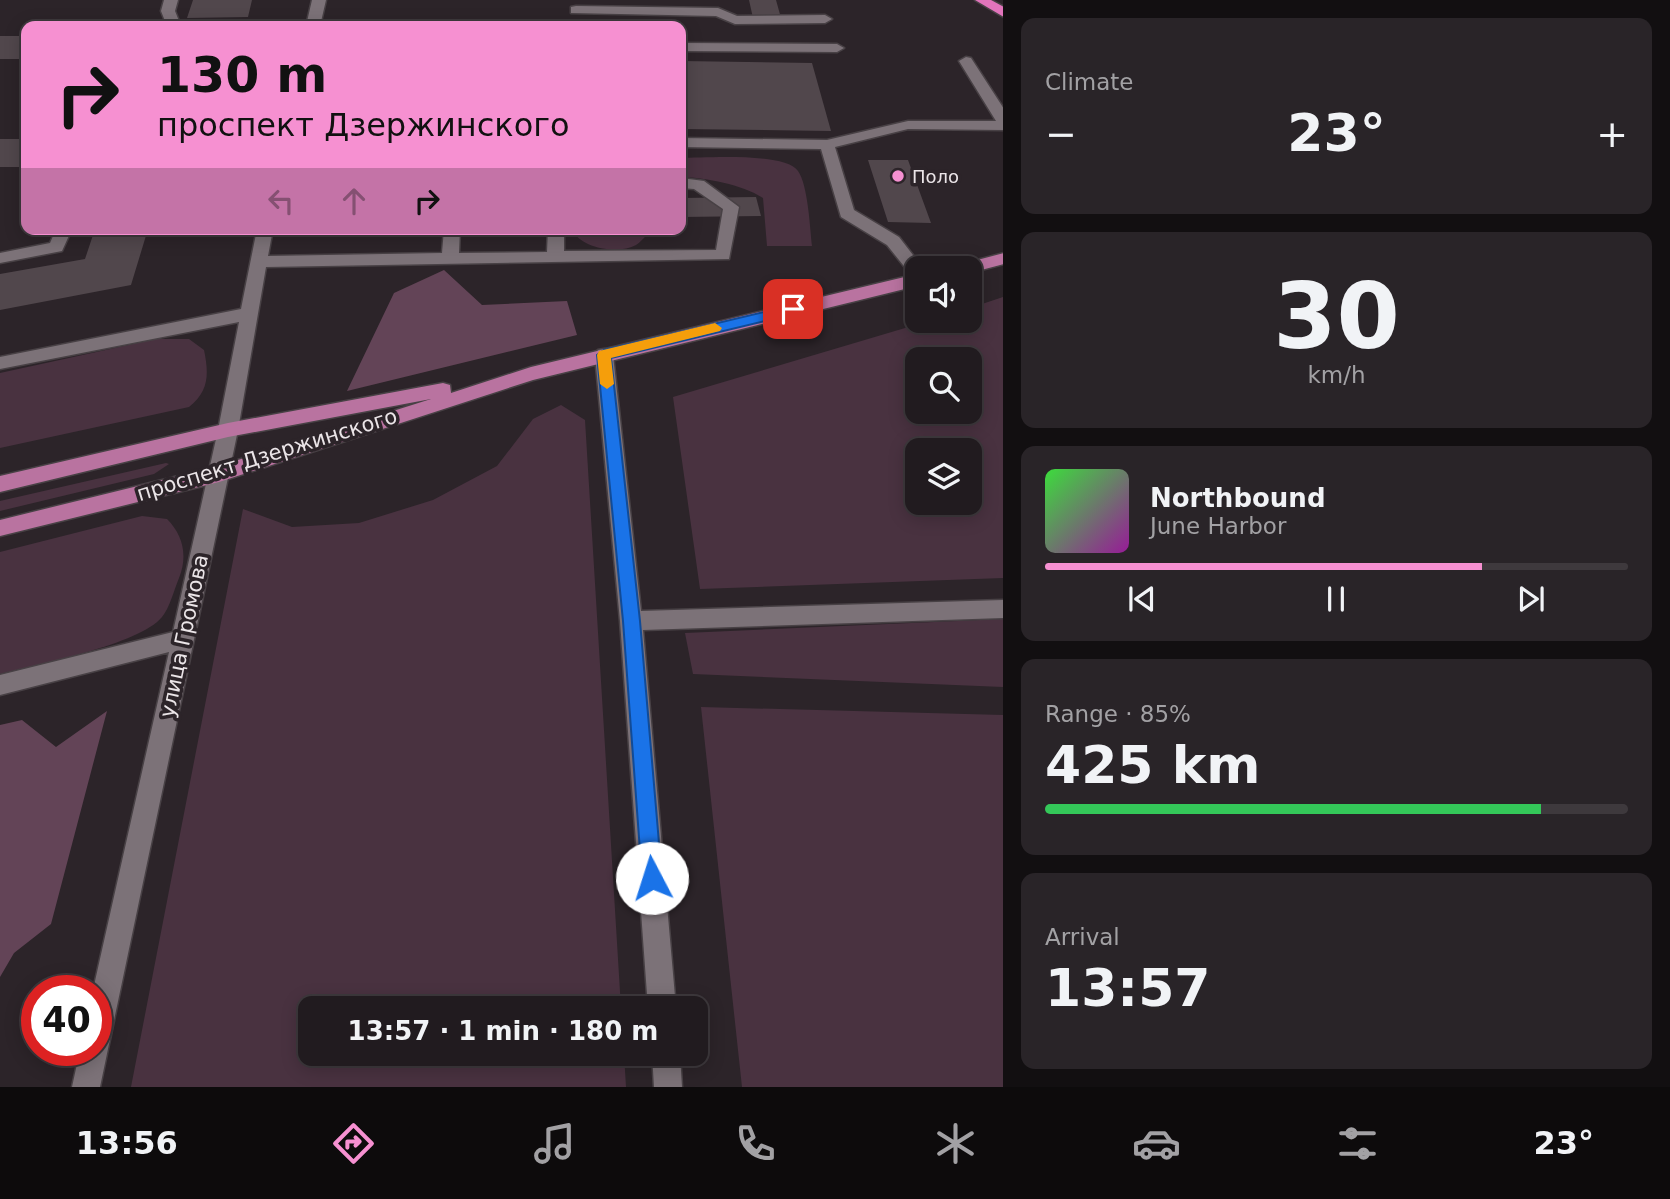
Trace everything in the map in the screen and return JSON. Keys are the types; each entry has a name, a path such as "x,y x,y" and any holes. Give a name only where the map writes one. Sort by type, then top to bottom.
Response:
{"highway":[{"path":"982,0 1001,13"}],"main road":[{"path":"982,265 1003,259"},
{"name":"проспект Дзержинского","path":"0,528 219,474 531,374 905,283"},
{"name":"проспект Дзержинского","path":"0,484 229,430 531,374"}],"street":[{"path":"171,0 168,11 172,21"},
{"path":"314,21 318,0"},
{"path":"576,5 718,12 734,20 825,19"},
{"path":"686,47 837,48"},
{"path":"686,143 827,145 908,125 1003,124 967,61"},
{"path":"827,145 847,213 893,241 905,256"},
{"path":"258,262 723,255 731,207 698,184 686,183"},
{"path":"0,258 56,247 61,235"},
{"name":"улица Громова","path":"110,975 229,430 264,235"},
{"path":"450,258 452,235"},
{"path":"555,257 556,235"},
{"path":"0,363 249,314"},
{"path":"604,355 631,621 661,996"},
{"path":"631,621 1003,609"},
{"path":"0,685 183,639"},
{"path":"86,1087 91,1066"},
{"path":"667,1066 668,1087"}],"shaded area":[{"path":"743,157 790,165 798,171 804,186 812,246 767,246 763,198 745,189 686,177 686,158"},
{"path":"647,235 636,245 619,249 600,248 576,236"},
{"path":"444,270 482,305 567,301 577,335 347,391 394,293"},
{"path":"1003,297 1003,578 700,589 673,397 905,328 905,333 982,333 982,304"},
{"path":"156,339 189,339 204,350 206,382 196,401 189,407 0,448 0,373"},
{"path":"561,405 585,420 620,996 298,996 298,1066 625,1066 626,1087 131,1087 243,509 292,527 359,523 433,500 497,466 533,419"},
{"path":"169,464 154,474 0,511 0,501"},
{"path":"142,516 167,519 177,532 182,546 182,570 162,617 150,627 110,645 0,674 0,552"},
{"path":"1003,619 1003,687 693,674 685,633"},
{"path":"701,707 1003,715 1003,1087 742,1087"},
{"path":"107,711 51,924 14,953 0,977 0,725 22,720 56,747"}],"building":[{"path":"193,0 252,0 248,17 187,18"},
{"path":"749,0 776,0 781,18 753,18"},
{"path":"0,36 21,36 21,59 0,59"},
{"path":"686,61 812,63 831,131 686,129"},
{"path":"0,139 21,139 21,167 0,167"},
{"path":"868,160 908,160 931,223 888,222"},
{"path":"756,197 761,216 686,217 686,198"},
{"path":"93,235 146,235 131,285 0,310 0,274 85,259"}],"slow traffic":[{"path":"607,384 604,355 715,328"}],"place":[{"name":"Поло","path":"898,176"}],"route":[{"path":"652,878 631,621 604,355 793,309"}]}
